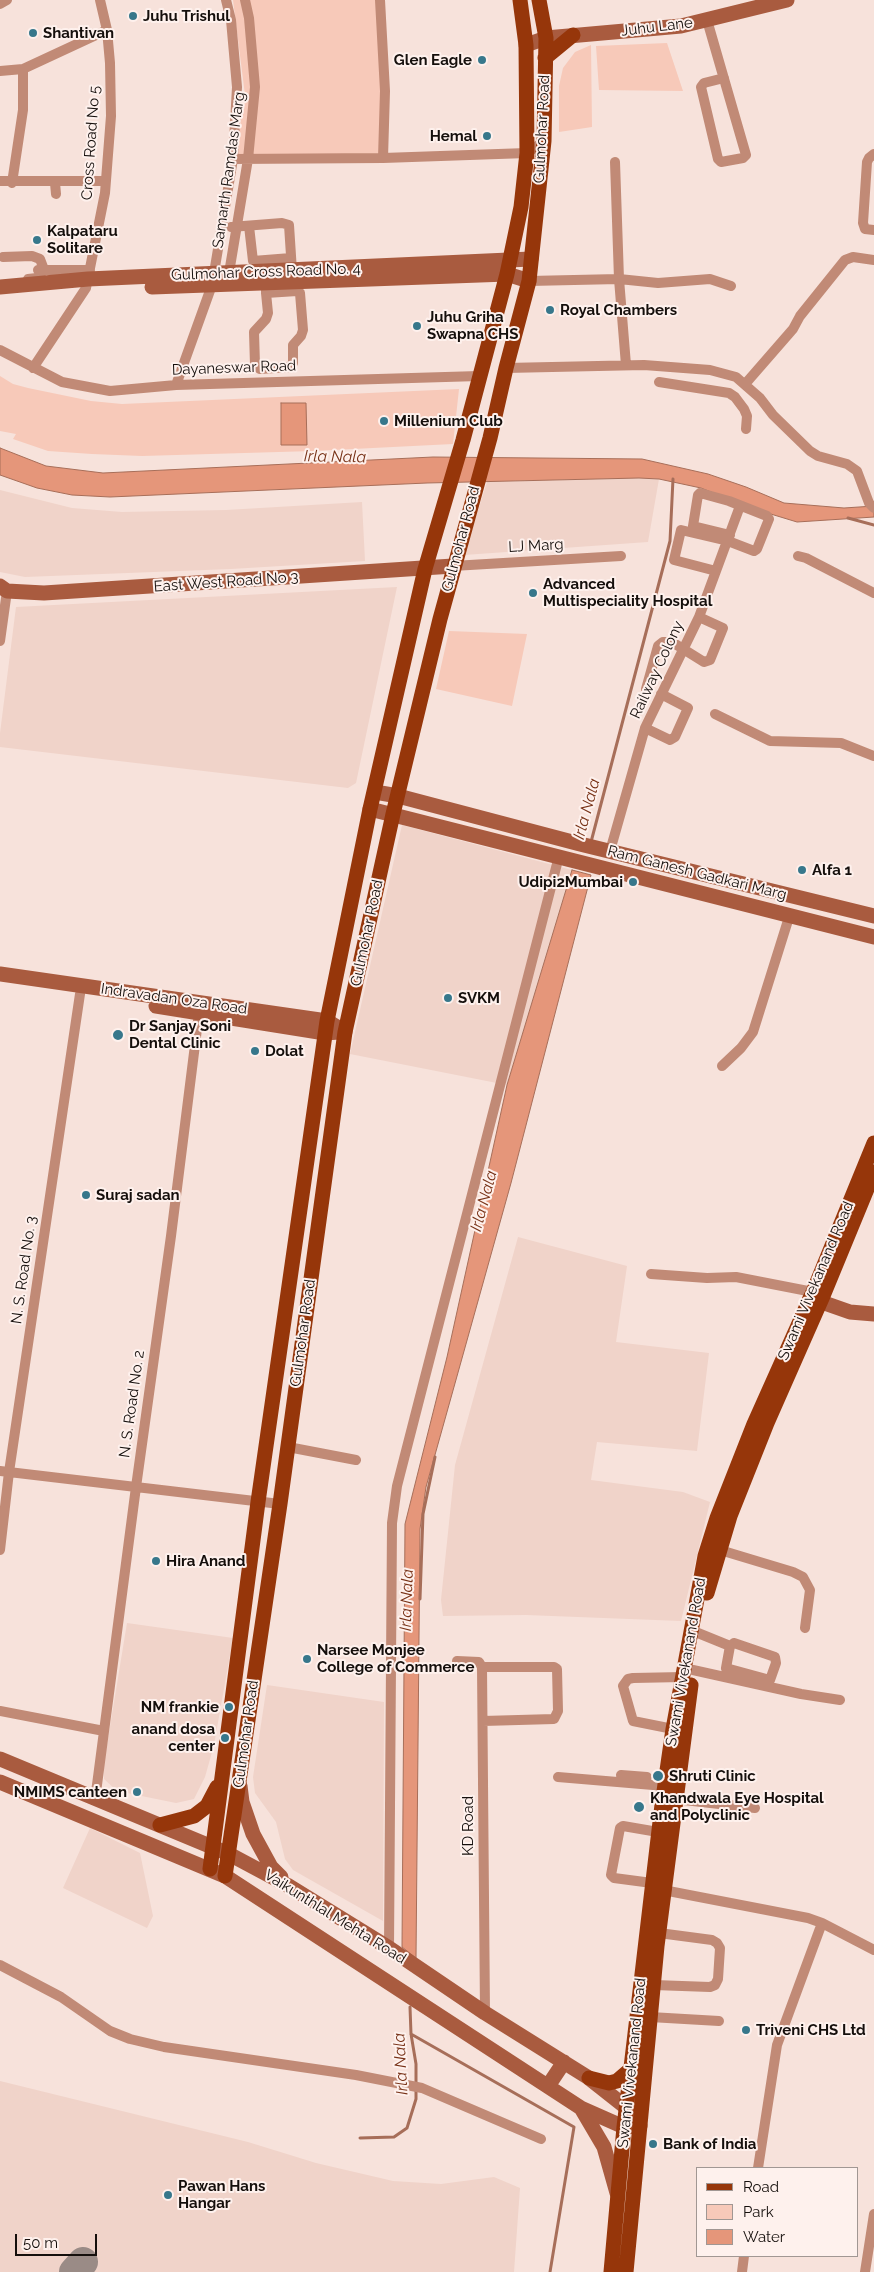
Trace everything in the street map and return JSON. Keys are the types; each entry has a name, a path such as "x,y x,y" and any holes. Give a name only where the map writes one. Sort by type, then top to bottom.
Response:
{"main road":[{"name":"Gulmohar Road","path":"210,1869 258,1502 326,1027 370,810 425,569 463,440 509,267 520,207 527,153 526,45 520,0"},
{"name":"Gulmohar Road","path":"225,1876 288,1448 345,1032 393,814 453,566 490,438 506,368 530,281 544,142 546,38 539,0"},
{"path":"545,58 573,35"},
{"name":"Swami Vivekanand Road","path":"612,2272 617,2193 632,2127 654,1985 659,1933 656,1887 658,1832 673,1729 702,1611 730,1516 767,1423 813,1296 874,1143"},
{"name":"Swami Vivekanand Road","path":"626,2272 632,2127 627,2108 631,2069 656,1887 675,1799 688,1673 705,1556 717,1518 754,1424 813,1296 874,1172"},
{"path":"242,1619 263,1622"},
{"path":"160,1825 194,1816 207,1806 222,1776"},
{"path":"589,2078 609,2083 617,2081 631,2069"}],"street":[{"path":"0,4 7,0"},
{"name":"Cross Road No 5","path":"88,279 106,181 111,116 108,30 100,0"},
{"name":"Samarth Ramdas Marg","path":"220,279 222,228 232,159 237,87 231,20 226,0"},
{"name":"Samarth Ramdas Marg","path":"220,279 237,227 248,159 255,87 249,18 245,0"},
{"path":"380,0 385,91 384,158"},
{"name":"Juhu Lane","path":"526,45 546,38 682,26 787,0"},
{"path":"707,20 724,78 746,155 744,158 721,162 718,159 701,87 702,83 724,78"},
{"path":"0,72 23,68 108,30"},
{"path":"12,183 23,110 23,68"},
{"path":"232,159 384,158 527,153 544,142"},
{"path":"874,154 869,158 868,162 863,223 865,229 874,230"},
{"path":"615,162 619,279 626,365"},
{"path":"0,181 12,183 55,183 106,181"},
{"path":"55,183 56,194"},
{"path":"222,228 282,223 289,225 292,264 253,261 250,226"},
{"path":"0,280 37,278 42,274 40,270 42,262 36,257 3,257"},
{"path":"746,383 793,330 809,304 845,260 854,257 874,260"},
{"name":"Gulmohar Cross Road No. 4","path":"0,287 88,279 220,279 266,288 509,267 531,259"},
{"name":"Gulmohar Cross Road No. 4","path":"220,279 292,264 509,267 530,281"},
{"path":"33,368 88,279 40,270"},
{"name":"Gulmohar Cross Road No. 4","path":"0,297 88,279"},
{"path":"176,384 220,279"},
{"path":"530,281 619,279 658,283 710,279 731,286"},
{"path":"266,288 297,291 301,294 303,332 293,345 293,363 290,367 262,369 255,365 254,332 267,316 266,288"},
{"name":"Dayaneswar Road","path":"0,350 62,382 110,391 176,384 479,376"},
{"path":"506,368 626,365 704,369 727,373 746,383 773,416 794,433 810,451 818,456 847,464 857,471 869,503 874,508"},
{"path":"724,391 727,373"},
{"path":"659,382 724,391 735,397 744,409 747,416 746,429"},
{"path":"700,493 769,517 770,521 754,551 729,538 693,526 697,497 700,493"},
{"name":"Railway Colony","path":"606,850 646,728 699,617 740,506"},
{"path":"716,571 674,560 680,532 683,530 729,538"},
{"name":"LJ Marg","path":"453,566 621,556"},
{"path":"798,556 806,558 874,593"},
{"name":"East West Road No 3","path":"3,589 44,593 453,566"},
{"path":"0,641 3,589"},
{"path":"646,689 660,643 672,642 683,651 704,662 710,660 723,628 699,617"},
{"path":"646,728 673,740 679,730 688,710 687,706 662,694"},
{"path":"715,714 770,741 841,743 874,756"},
{"name":"Ram Ganesh Gadkari Marg","path":"375,792 398,796 580,844 874,916"},
{"name":"Ram Ganesh Gadkari Marg","path":"370,810 393,814 790,914 874,937"},
{"path":"389,1948 392,1533 397,1486 559,856"},
{"path":"722,1066 741,1048 753,1032 790,914"},
{"name":"Indravadan Oza Road","path":"0,974 326,1027"},
{"name":"Indravadan Oza Road","path":"0,983 199,1013 326,1027"},
{"name":"N. S. Road No. 3","path":"0,1550 5,1472 80,994"},
{"name":"N. S. Road No. 2","path":"95,1800 136,1487 172,1236 199,1013"},
{"path":"326,1027 345,1032"},
{"path":"652,1274 706,1278 736,1276 850,1306 874,1308"},
{"path":"813,1296 850,1312 874,1314"},
{"path":"288,1448 356,1460"},
{"path":"5,1472 280,1504"},
{"path":"720,1550 793,1572 803,1577 810,1590 805,1628"},
{"path":"698,1633 730,1646"},
{"path":"734,1643 775,1657 776,1663 772,1678 768,1680 728,1671 726,1666 730,1646 734,1643"},
{"path":"457,1661 479,1662 482,1668 554,1667 557,1669 558,1710 554,1719 483,1721"},
{"name":"KD Road","path":"482,1668 484,2013"},
{"path":"673,1729 633,1721 623,1686 628,1679 688,1673 840,1700"},
{"path":"0,1711 104,1731"},
{"name":"Vaikunthlal Mehta Road","path":"0,1759 228,1854 287,1884 389,1948 484,2013 589,2078 627,2108"},
{"path":"621,1775 665,1783"},
{"path":"558,1777 665,1783"},
{"path":"240,1779 242,1802 253,1834 271,1867 287,1884"},
{"name":"Vaikunthlal Mehta Road","path":"0,1782 225,1876 581,2108 632,2127"},
{"path":"675,1799 755,1808"},
{"path":"658,1832 623,1826 620,1828 611,1875 614,1878 808,1918 822,1923 874,1950"},
{"path":"758,2167 777,2045 822,1923"},
{"path":"654,1985 710,1987 715,1985 718,1979 720,1948 717,1943 712,1940 659,1933"},
{"path":"0,1965 61,1998 110,2031 130,2039 164,2047 356,2075 422,2088 541,2139"},
{"path":"650,2017 719,2021"},
{"path":"548,2086 564,2062"},
{"path":"581,2108 604,2146 617,2193"},
{"path":"865,2272 874,2214"},
{"path":"742,2272 744,2257"}],"shaded area":[{"path":"659,479 648,542 464,555 487,482"},
{"path":"0,490 72,508 122,512 226,510 362,502 365,561 231,569 25,577 0,572"},
{"path":"397,587 356,783 348,788 0,747 0,733 16,607"},
{"name":"SVKM","path":"402,825 572,870 507,1085 350,1054"},
{"path":"518,1237 627,1266 616,1342 709,1353 697,1451 597,1442 591,1480 683,1492 710,1502 681,1621 526,1615 443,1616 441,1600 455,1465"},
{"path":"127,1623 233,1638 214,1745 205,1777 194,1799 176,1803 117,1791 104,1779 104,1763"},
{"path":"267,1685 384,1702 383,1921 293,1870 285,1859 276,1822 255,1793 253,1777"},
{"path":"90,1828 140,1853 153,1916 147,1928 63,1888"},
{"path":"0,2081 248,2142 316,2163 393,2181 441,2184 494,2177 520,2188 514,2272 0,2272"}],"green space":[{"path":"233,0 376,0 381,81 381,155 235,157 245,95"},
{"path":"667,43 683,91 599,90 596,46"},
{"path":"591,45 592,127 559,132 559,86 563,68 575,52"},
{"path":"0,376 13,384 28,388 91,401 122,404 459,389 453,444 313,451 142,456 48,451 13,439 16,434 0,431"},
{"path":"449,631 527,634 512,706 436,689"}],"water":[{"path":"281,403 306,403 307,445 281,445"},
{"path":"0,448 46,466 103,473 433,457 642,459 708,474 784,503 844,508 874,506 874,517 797,522 751,508 701,488 659,479 639,478 427,483 110,497 72,495 37,488 0,475"},
{"path":"572,870 591,875 511,1183 426,1487 420,1529 416,1958 402,1947 405,1524 447,1357 507,1085"}],"waterway":[{"name":"Irla Nala","path":"591,842 670,541 673,479"},
{"name":"Irla Nala","path":"848,518 874,525"},
{"name":"Irla Nala","path":"420,1599 423,1514 435,1457"},
{"name":"Irla Nala","path":"360,2138 394,2137 407,2128 416,2099 416,2064 411,2034 410,2007"},
{"path":"411,2034 574,2127 550,2272"}],"taxiway":[{"path":"74,2272 83,2262"}],"place":[{"name":"Juhu Trishul","path":"133,16"},
{"name":"Shantivan","path":"33,33"},
{"name":"Glen Eagle","path":"482,60"},
{"name":"Hemal","path":"487,136"},
{"name":"Kalpataru Solitare","path":"37,240"},
{"name":"Royal Chambers","path":"550,310"},
{"name":"Juhu Griha Swapna CHS","path":"417,326"},
{"name":"Millenium Club","path":"384,421"},
{"name":"Advanced Multispeciality Hospital","path":"533,593"},
{"name":"Alfa 1","path":"802,870"},
{"name":"Udipi2Mumbai","path":"633,882"},
{"name":"SVKM","path":"448,998"},
{"name":"Dr Sanjay Soni Dental Clinic","path":"118,1035"},
{"name":"Dolat","path":"255,1051"},
{"name":"Suraj sadan","path":"86,1195"},
{"name":"Hira Anand","path":"156,1561"},
{"name":"Narsee Monjee College of Commerce","path":"307,1659"},
{"name":"NM frankie","path":"229,1707"},
{"name":"anand dosa center","path":"225,1738"},
{"name":"Shruti Clinic","path":"658,1776"},
{"name":"NMIMS canteen","path":"137,1792"},
{"name":"Khandwala Eye Hospital and Polyclinic","path":"639,1807"},
{"name":"Triveni CHS Ltd","path":"746,2030"},
{"name":"Bank of India","path":"653,2144"},
{"name":"Pawan Hans Hangar","path":"168,2195"}]}
